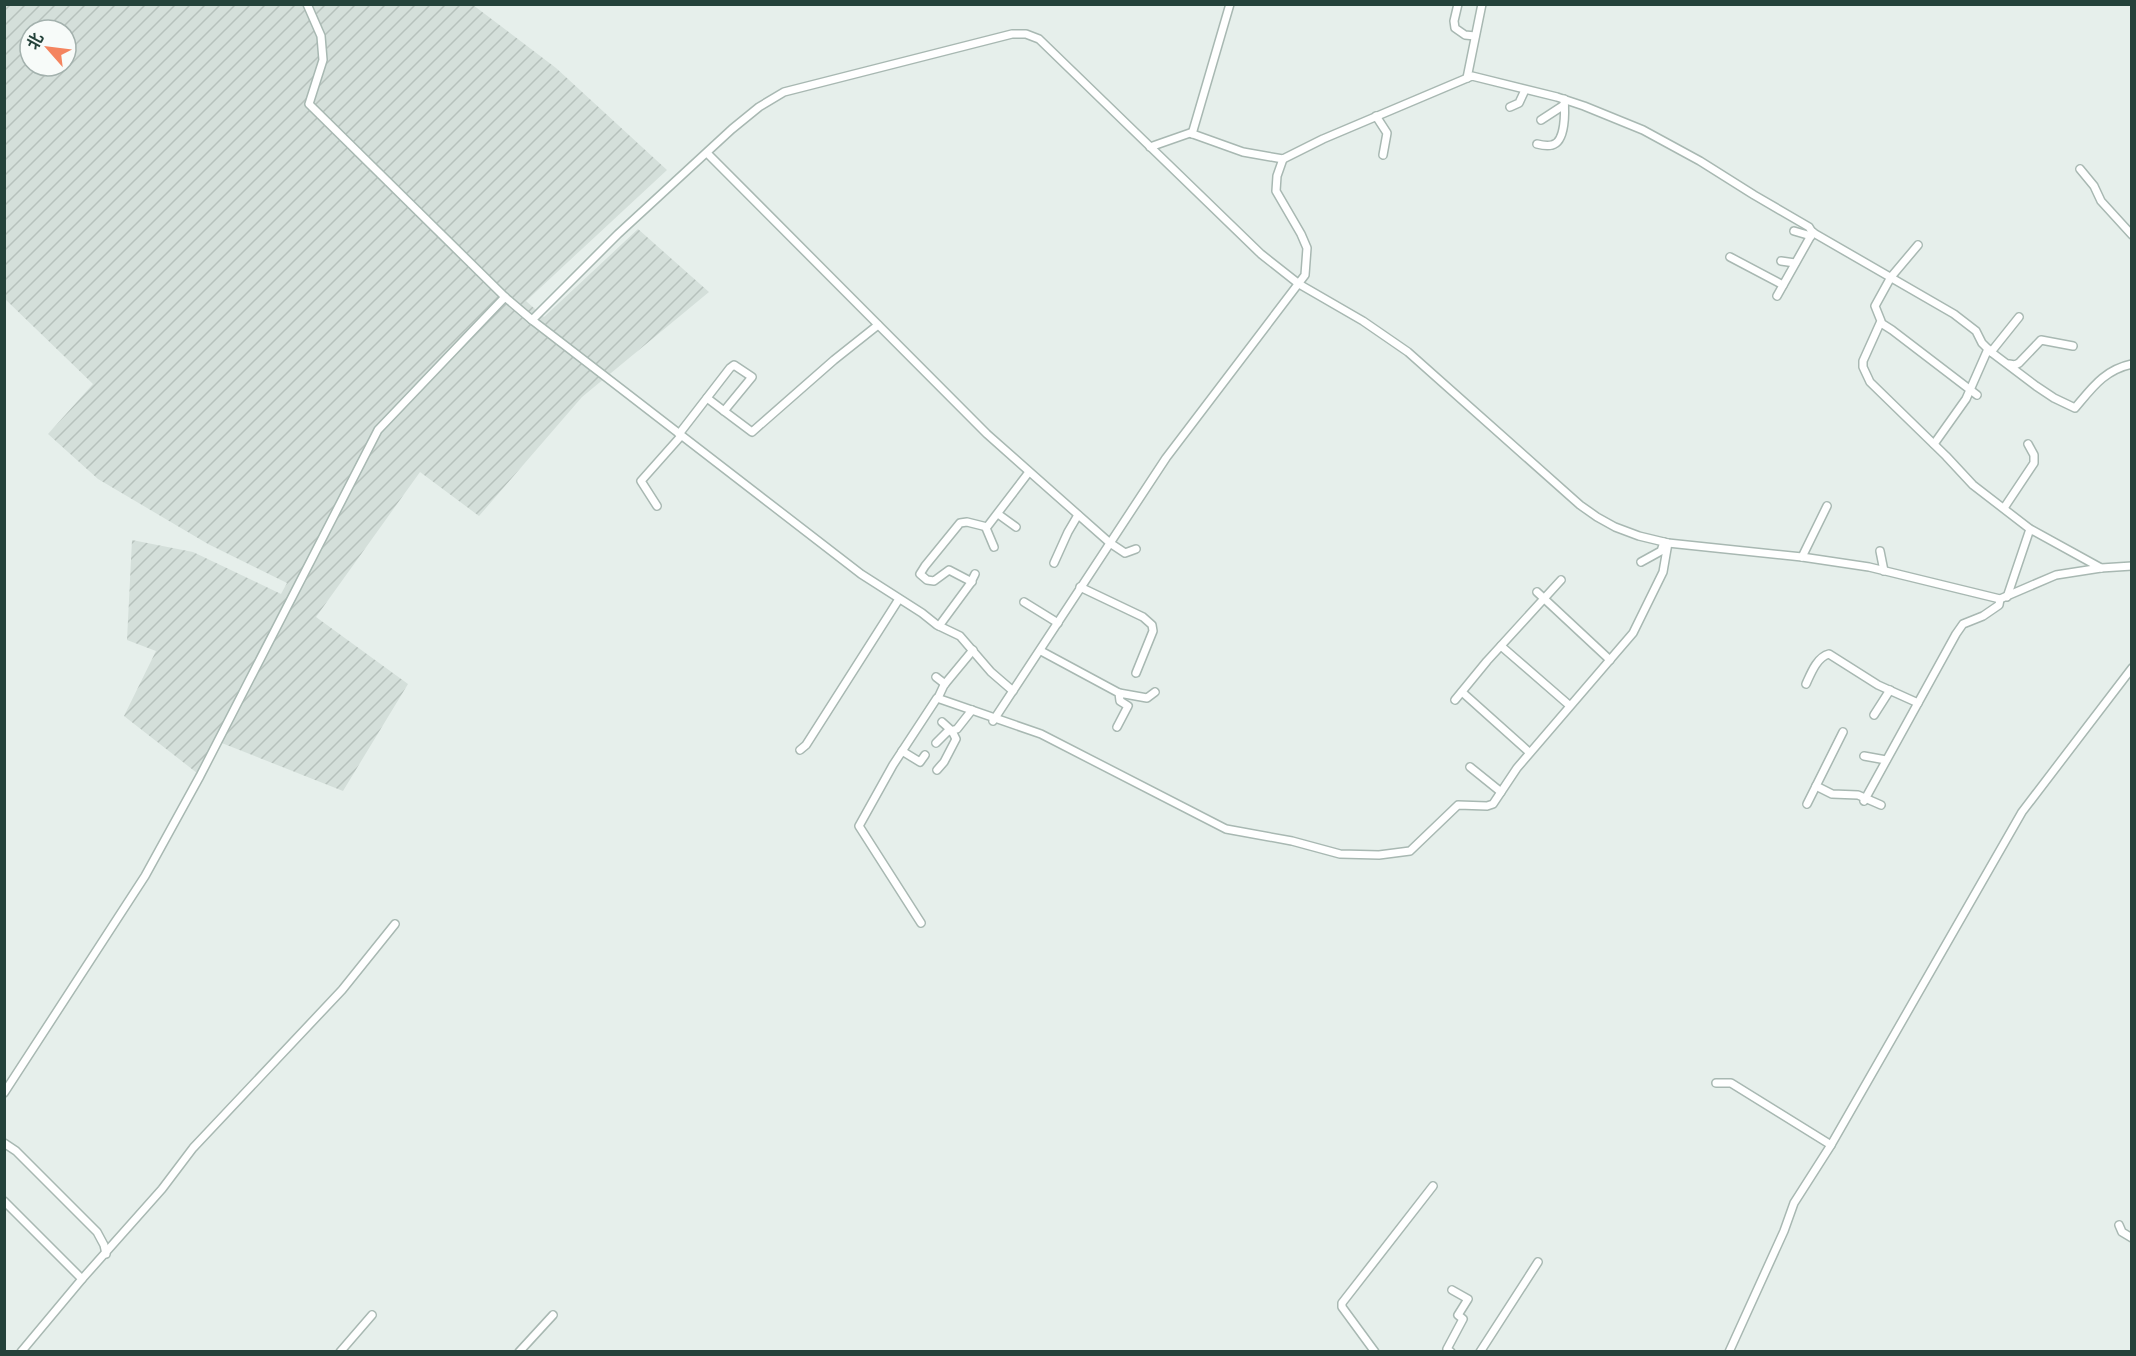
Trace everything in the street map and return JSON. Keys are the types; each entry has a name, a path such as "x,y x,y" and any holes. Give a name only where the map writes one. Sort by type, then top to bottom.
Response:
{"street":[{"path":"307,4 321,36 323,60 309,104 505,297 861,574 939,626 960,636 991,672 1013,691"},
{"path":"1192,134 1230,4"},
{"path":"1458,4 1454,21 1455,28 1465,35 1475,36"},
{"path":"1467,78 1482,4"},
{"path":"532,320 618,234 732,129 759,107 784,92 1012,34 1026,34 1039,39 1261,254 1299,284 1363,321 1408,352 1580,505 1597,517 1639,536 1666,543 1802,556 1884,571 2003,598 2056,575 2132,566"},
{"path":"1150,147 1192,134 1244,152 1283,159 1376,116 1472,76 1584,106 1643,130 1700,161 1809,227 1812,234"},
{"path":"1510,107 1519,103 1525,90"},
{"path":"1541,120 1564,102"},
{"path":"1537,144 1555,145 1560,138 1565,120 1564,102"},
{"path":"1376,116 1387,133 1383,155"},
{"path":"707,153 987,434 1110,543 1125,553 1136,549"},
{"path":"994,720 1166,458 1305,275 1306,248 1301,234 1276,191 1277,176 1283,159"},
{"path":"2080,168 2102,201 2132,235"},
{"path":"1794,231 1812,234 1954,314 1976,331 1989,350 2036,386 2075,408 2100,379 2132,363"},
{"path":"1777,296 1812,234"},
{"path":"1918,245 1891,277 1875,306 1881,323 1867,351 1863,367 1870,382 1973,485 2030,529 2101,568"},
{"path":"1730,257 1783,285"},
{"path":"1780,261 1795,263"},
{"path":"4,1093 145,876 198,780 378,430 505,297"},
{"path":"1934,444 1970,390 1989,350 2019,317"},
{"path":"1881,323 1977,395"},
{"path":"706,398 752,432 834,360 878,325"},
{"path":"2007,363 2016,365 2041,340 2073,346"},
{"path":"657,506 641,481 680,435 730,368 735,365 752,377 724,411"},
{"path":"2004,508 2034,463 2034,455 2028,444"},
{"path":"986,528 1029,472"},
{"path":"1802,556 1827,506"},
{"path":"998,514 1016,527"},
{"path":"1054,563 1078,515"},
{"path":"972,582 949,570 934,581 927,580 920,574 960,523 967,522 986,528 994,547"},
{"path":"1865,799 1956,634 1963,624 1983,616 1999,605 2030,529"},
{"path":"1641,562 1661,551 1666,543"},
{"path":"938,698 1056,741 1226,829 1292,841 1340,854 1379,855 1410,851 1454,807 1493,804 1516,768 1633,633 1664,572 1666,543"},
{"path":"1880,550 1884,571"},
{"path":"939,626 972,582 975,574"},
{"path":"1455,700 1561,580"},
{"path":"1080,587 1143,617 1152,625 1152,631 1136,673"},
{"path":"1537,592 1610,660"},
{"path":"800,750 806,745 899,599"},
{"path":"1024,602 1058,623"},
{"path":"1501,646 1569,705"},
{"path":"921,922 859,826 933,702 973,650"},
{"path":"1041,651 1119,693 1147,698 1155,692"},
{"path":"1806,684 1815,666 1824,655 1829,654 1878,685 1918,703"},
{"path":"1729,1352 1783,1233 1794,1203 1831,1145 2022,812 2132,668"},
{"path":"936,677 945,684"},
{"path":"1875,715 1890,690"},
{"path":"1461,692 1530,752"},
{"path":"1117,728 1128,706 1120,701 1119,693"},
{"path":"936,743 943,735 957,729 972,710"},
{"path":"937,770 955,743 952,730 942,722"},
{"path":"1807,804 1843,732"},
{"path":"902,751 920,762 925,755"},
{"path":"1864,756 1886,760"},
{"path":"1470,767 1501,792"},
{"path":"1816,786 1832,794 1858,795 1881,805"},
{"path":"21,1352 162,1189 193,1148 342,990 395,924"},
{"path":"1716,1083 1731,1083 1831,1145"},
{"path":"4,1143 16,1151 97,1232 106,1254"},
{"path":"1375,1352 1342,1307 1342,1303 1433,1186"},
{"path":"4,1202 82,1279"},
{"path":"2119,1225 2121,1232 2132,1238"},
{"path":"1480,1352 1538,1262"},
{"path":"1451,1352 1447,1349 1463,1319 1458,1315 1468,1299 1452,1290"},
{"path":"340,1352 372,1315"},
{"path":"519,1352 553,1315"}],"shaded area":[{"path":"4,5 473,5 556,68 667,170 526,301 544,317 638,229 709,292 582,397 479,516 420,472 316,617 408,684 343,791 214,740 197,773 124,716 156,651 127,640 132,540 193,552 281,594 287,583 208,544 98,479 48,434 93,384 5,299"}]}
